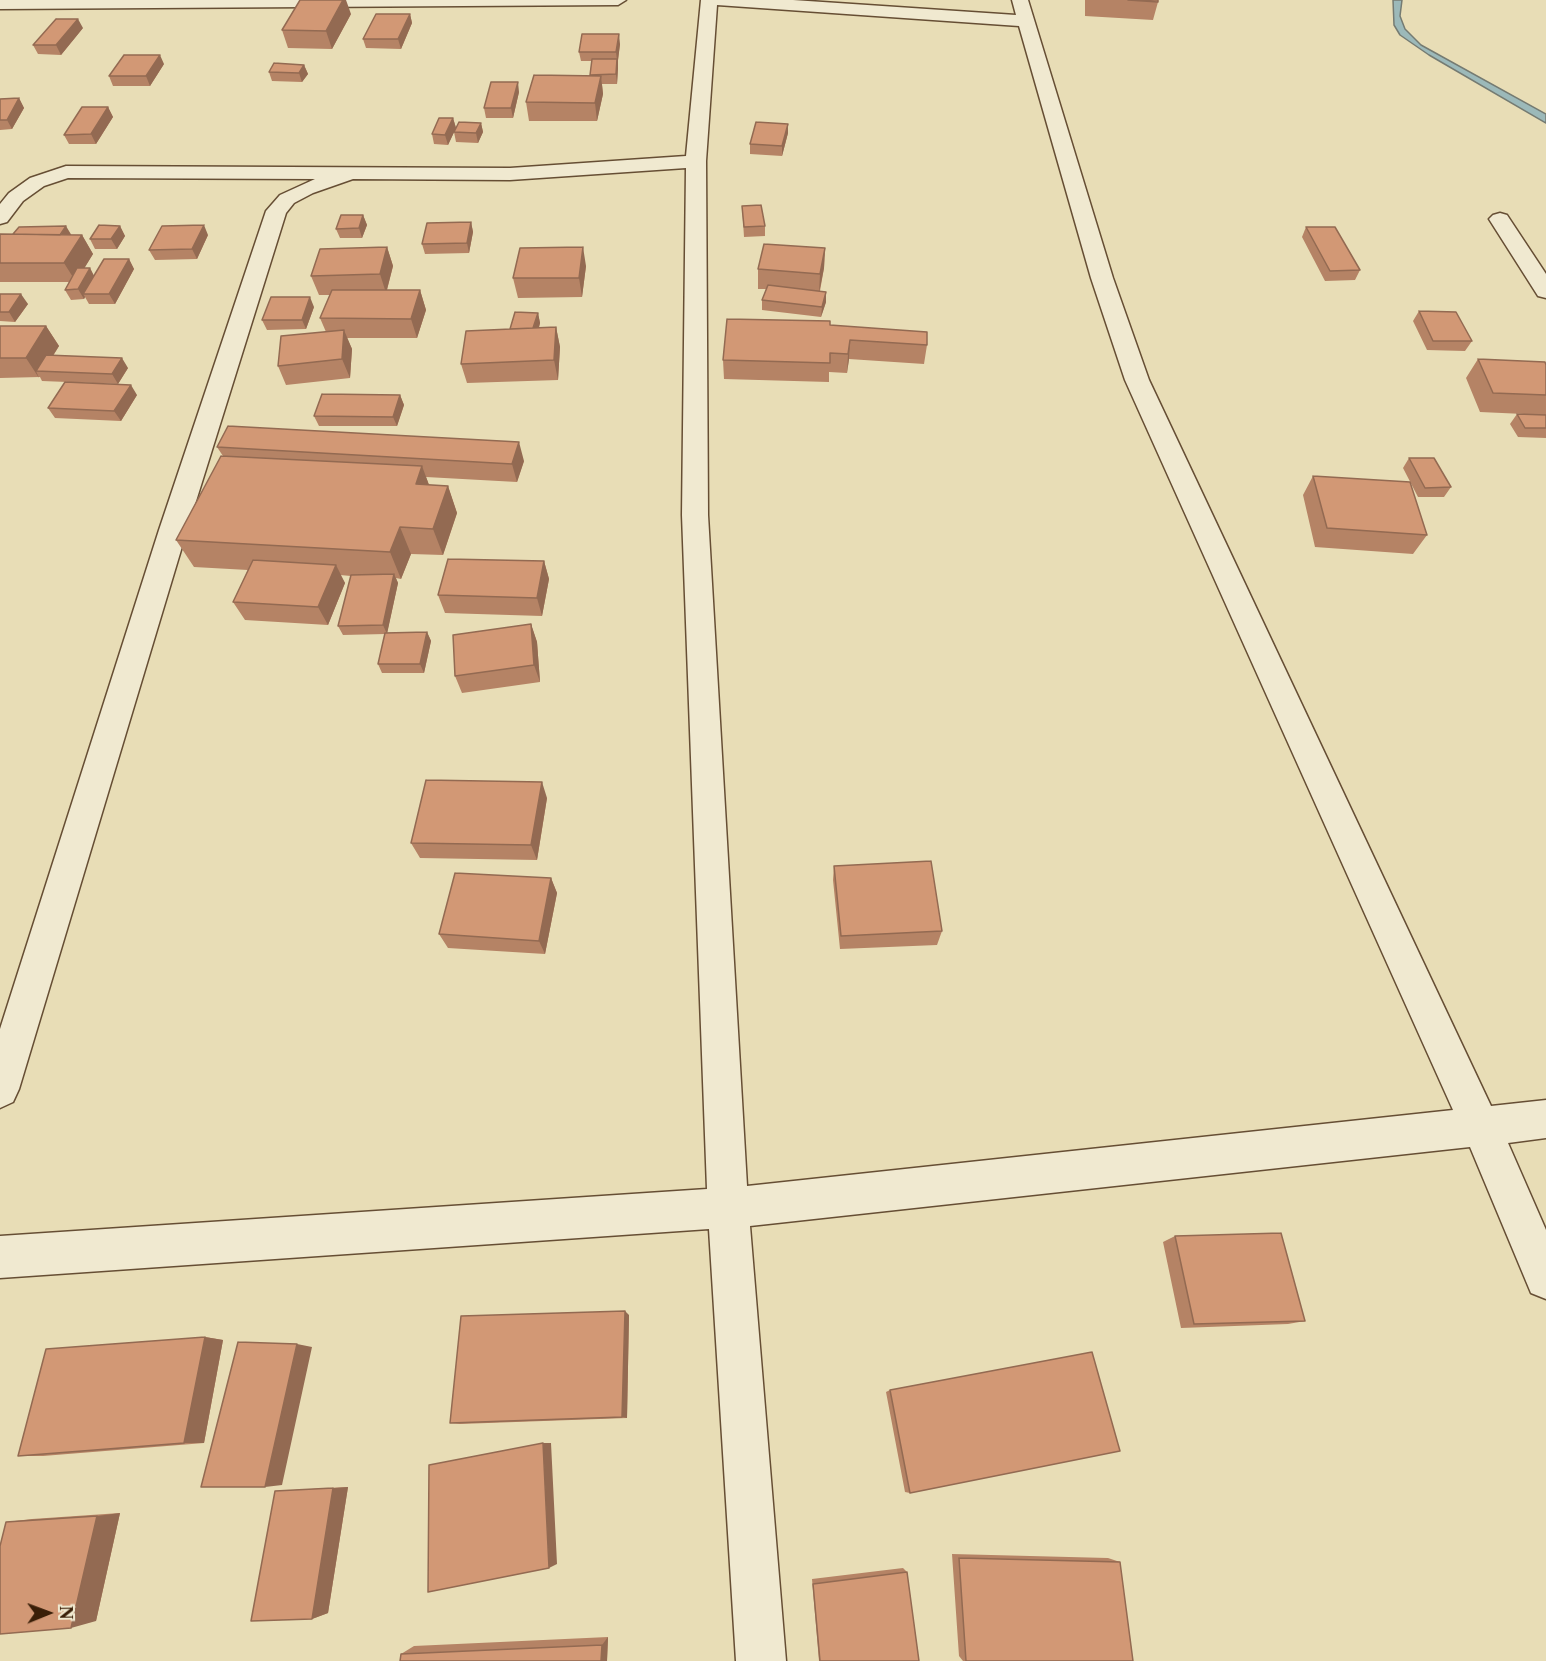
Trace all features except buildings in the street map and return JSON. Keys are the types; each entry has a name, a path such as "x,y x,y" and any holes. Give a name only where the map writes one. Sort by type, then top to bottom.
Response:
{"street":[{"path":"0,4 618,0"},
{"path":"709,0 696,161 695,515 728,1208 761,1661"},
{"path":"719,0 1023,10 1102,278 1137,380 1481,1127 1546,1278"},
{"path":"0,218 16,197 37,182 66,172 510,174 696,161"},
{"path":"0,1089 173,530 276,211 287,199 306,189 349,174"},
{"path":"1500,219 1546,291"},
{"path":"0,1257 728,1208 1546,1119"}],"water":[{"path":"1393,0 1402,0 1400,16 1405,29 1421,45 1546,114 1546,123 1429,55 1400,35 1394,25"}]}
